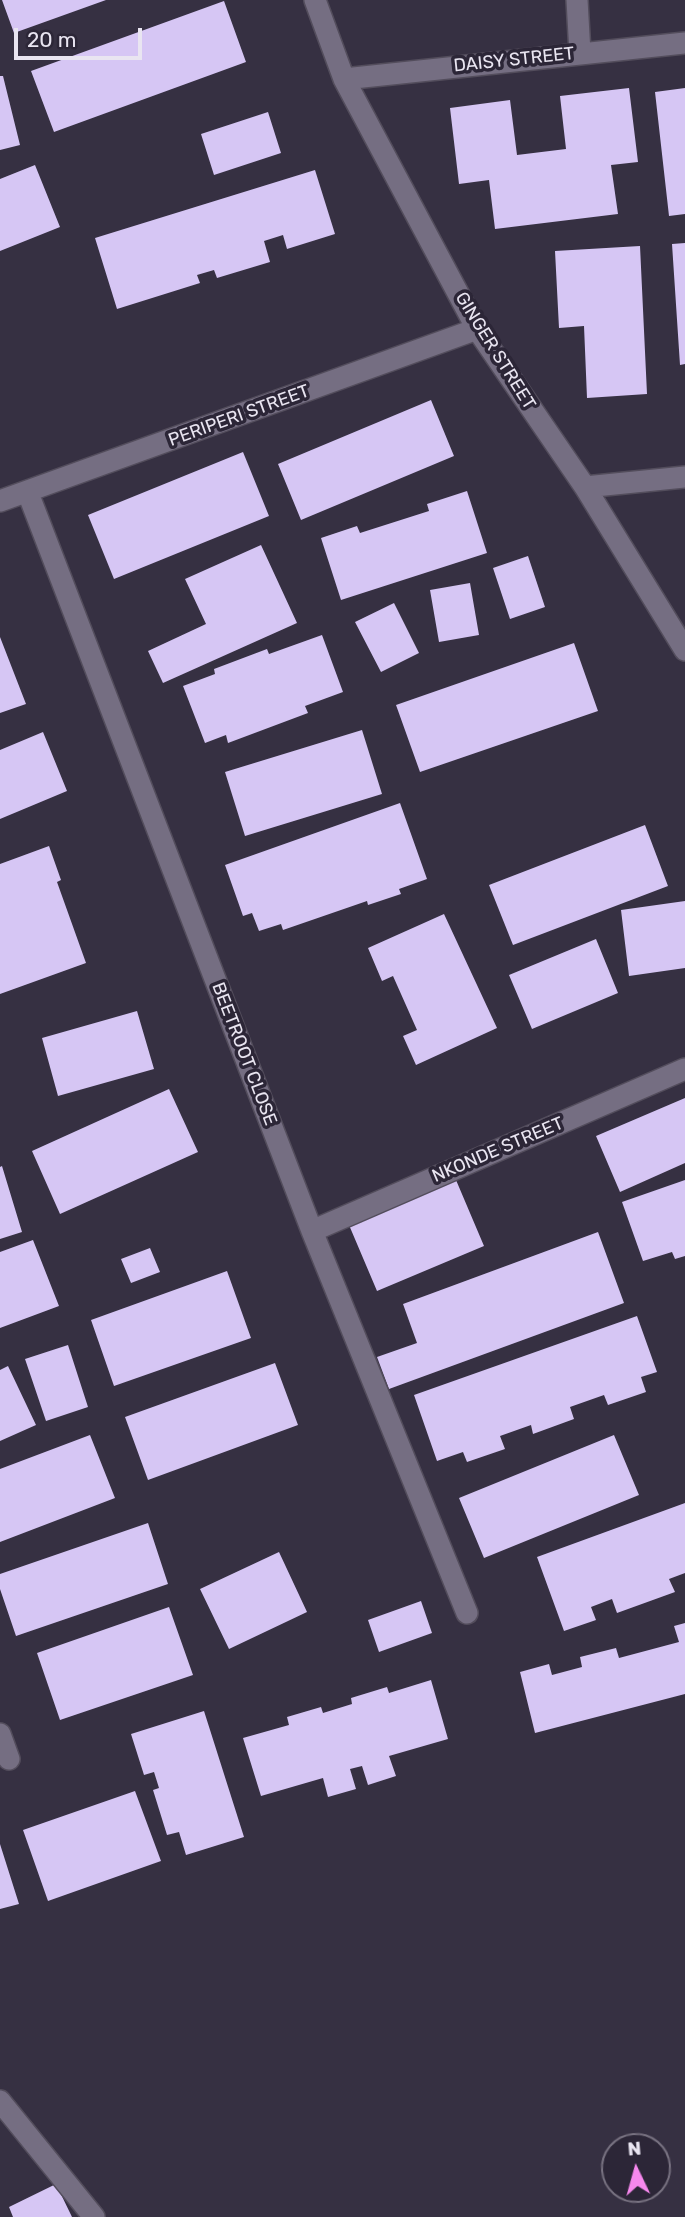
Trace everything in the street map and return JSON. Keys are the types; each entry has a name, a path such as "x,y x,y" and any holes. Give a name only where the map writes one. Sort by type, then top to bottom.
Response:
{"street":[{"name":"GINGER STREET","path":"315,0 344,79 477,329 585,486 685,650"},
{"path":"578,0 580,53"},
{"name":"DAISY STREET","path":"344,79 685,43"},
{"name":"PERIPERI STREET","path":"0,501 477,329"},
{"path":"585,486 685,477"},
{"name":"BEETROOT CLOSE","path":"28,493 312,1231 467,1613"},
{"name":"NKONDE STREET","path":"312,1231 685,1069"},
{"path":"0,1734 9,1759"},
{"path":"0,2101 94,2217"}],"building":[{"path":"2,0 106,0 14,33"},
{"path":"224,1 246,62 54,132 31,71"},
{"path":"0,76 3,76 20,145 0,150"},
{"path":"629,88 638,162 611,165 618,214 495,229 489,180 459,184 450,108 510,100 517,155 566,149 560,96"},
{"path":"685,88 685,214 669,216 655,92"},
{"path":"268,112 281,153 214,175 201,134"},
{"path":"35,165 60,227 0,251 0,179"},
{"path":"315,170 335,234 287,249 283,235 264,241 270,262 217,278 214,270 197,275 200,283 117,309 95,238"},
{"path":"685,243 685,364 680,365 672,244"},
{"path":"640,246 647,394 587,398 584,326 559,328 555,251"},
{"path":"431,400 454,456 301,520 278,464"},
{"path":"243,452 269,516 114,579 88,515"},
{"path":"467,491 487,553 341,600 321,538 357,526 360,533 429,511 427,504"},
{"path":"261,545 297,623 163,683 148,651 206,624 185,579"},
{"path":"528,556 545,607 510,619 493,568"},
{"path":"470,583 479,635 439,642 430,590"},
{"path":"394,603 419,653 381,672 355,622"},
{"path":"322,635 343,692 305,706 308,713 228,743 226,735 205,743 183,686 215,674 214,669 267,649 269,654"},
{"path":"0,637 26,704 0,713"},
{"path":"574,643 598,711 420,772 396,705"},
{"path":"362,730 382,794 245,836 225,772"},
{"path":"43,732 67,791 0,819 0,750"},
{"path":"400,803 427,879 399,889 401,894 368,905 367,901 283,930 281,924 259,931 252,913 243,916 225,865"},
{"path":"645,825 668,886 513,945 489,885"},
{"path":"49,846 61,880 57,882 86,963 0,994 0,864"},
{"path":"685,901 685,968 629,976 621,910"},
{"path":"444,914 497,1028 416,1065 403,1036 417,1030 393,976 382,981 368,948"},
{"path":"596,939 618,993 532,1029 509,975"},
{"path":"137,1011 154,1069 58,1096 42,1038"},
{"path":"169,1089 198,1152 60,1214 32,1151"},
{"path":"685,1098 685,1163 620,1192 596,1136"},
{"path":"2,1166 22,1232 0,1239 0,1167"},
{"path":"456,1180 484,1246 377,1291 349,1225"},
{"path":"685,1180 685,1256 675,1259 672,1252 643,1261 622,1202"},
{"path":"598,1232 624,1303 389,1389 377,1357 417,1343 403,1304"},
{"path":"33,1240 59,1306 0,1328 0,1252"},
{"path":"150,1248 160,1272 131,1283 121,1259"},
{"path":"227,1271 251,1338 114,1386 91,1320"},
{"path":"637,1316 657,1372 641,1377 646,1392 608,1405 604,1395 570,1407 574,1419 533,1434 531,1425 500,1436 505,1449 467,1462 463,1452 437,1461 414,1395"},
{"path":"68,1345 88,1407 46,1421 25,1359"},
{"path":"275,1363 298,1425 148,1480 125,1417"},
{"path":"8,1366 36,1425 0,1441 0,1370"},
{"path":"90,1435 115,1498 0,1542 0,1469"},
{"path":"614,1435 639,1495 484,1558 459,1498"},
{"path":"685,1503 685,1573 669,1579 675,1592 617,1613 612,1599 591,1607 596,1620 564,1631 537,1557"},
{"path":"148,1523 168,1584 16,1636 0,1589 0,1574"},
{"path":"279,1552 307,1612 229,1649 200,1589"},
{"path":"421,1601 432,1633 379,1652 368,1620"},
{"path":"169,1607 193,1675 60,1720 37,1653"},
{"path":"685,1623 685,1694 535,1733 520,1672 549,1664 552,1675 582,1667 580,1657 616,1648 619,1658 679,1642 674,1626"},
{"path":"431,1680 448,1739 389,1756 396,1776 368,1785 362,1766 350,1769 356,1789 328,1797 323,1778 261,1796 243,1738 289,1725 287,1717 321,1707 323,1713 352,1704 351,1698 387,1687 389,1693"},
{"path":"204,1711 244,1837 186,1855 179,1832 167,1835 153,1790 159,1788 154,1772 144,1775 131,1734"},
{"path":"135,1791 161,1861 48,1901 23,1830"},
{"path":"0,1844 19,1904 0,1909"},
{"path":"56,2184 72,2217 13,2217 9,2207"}]}
